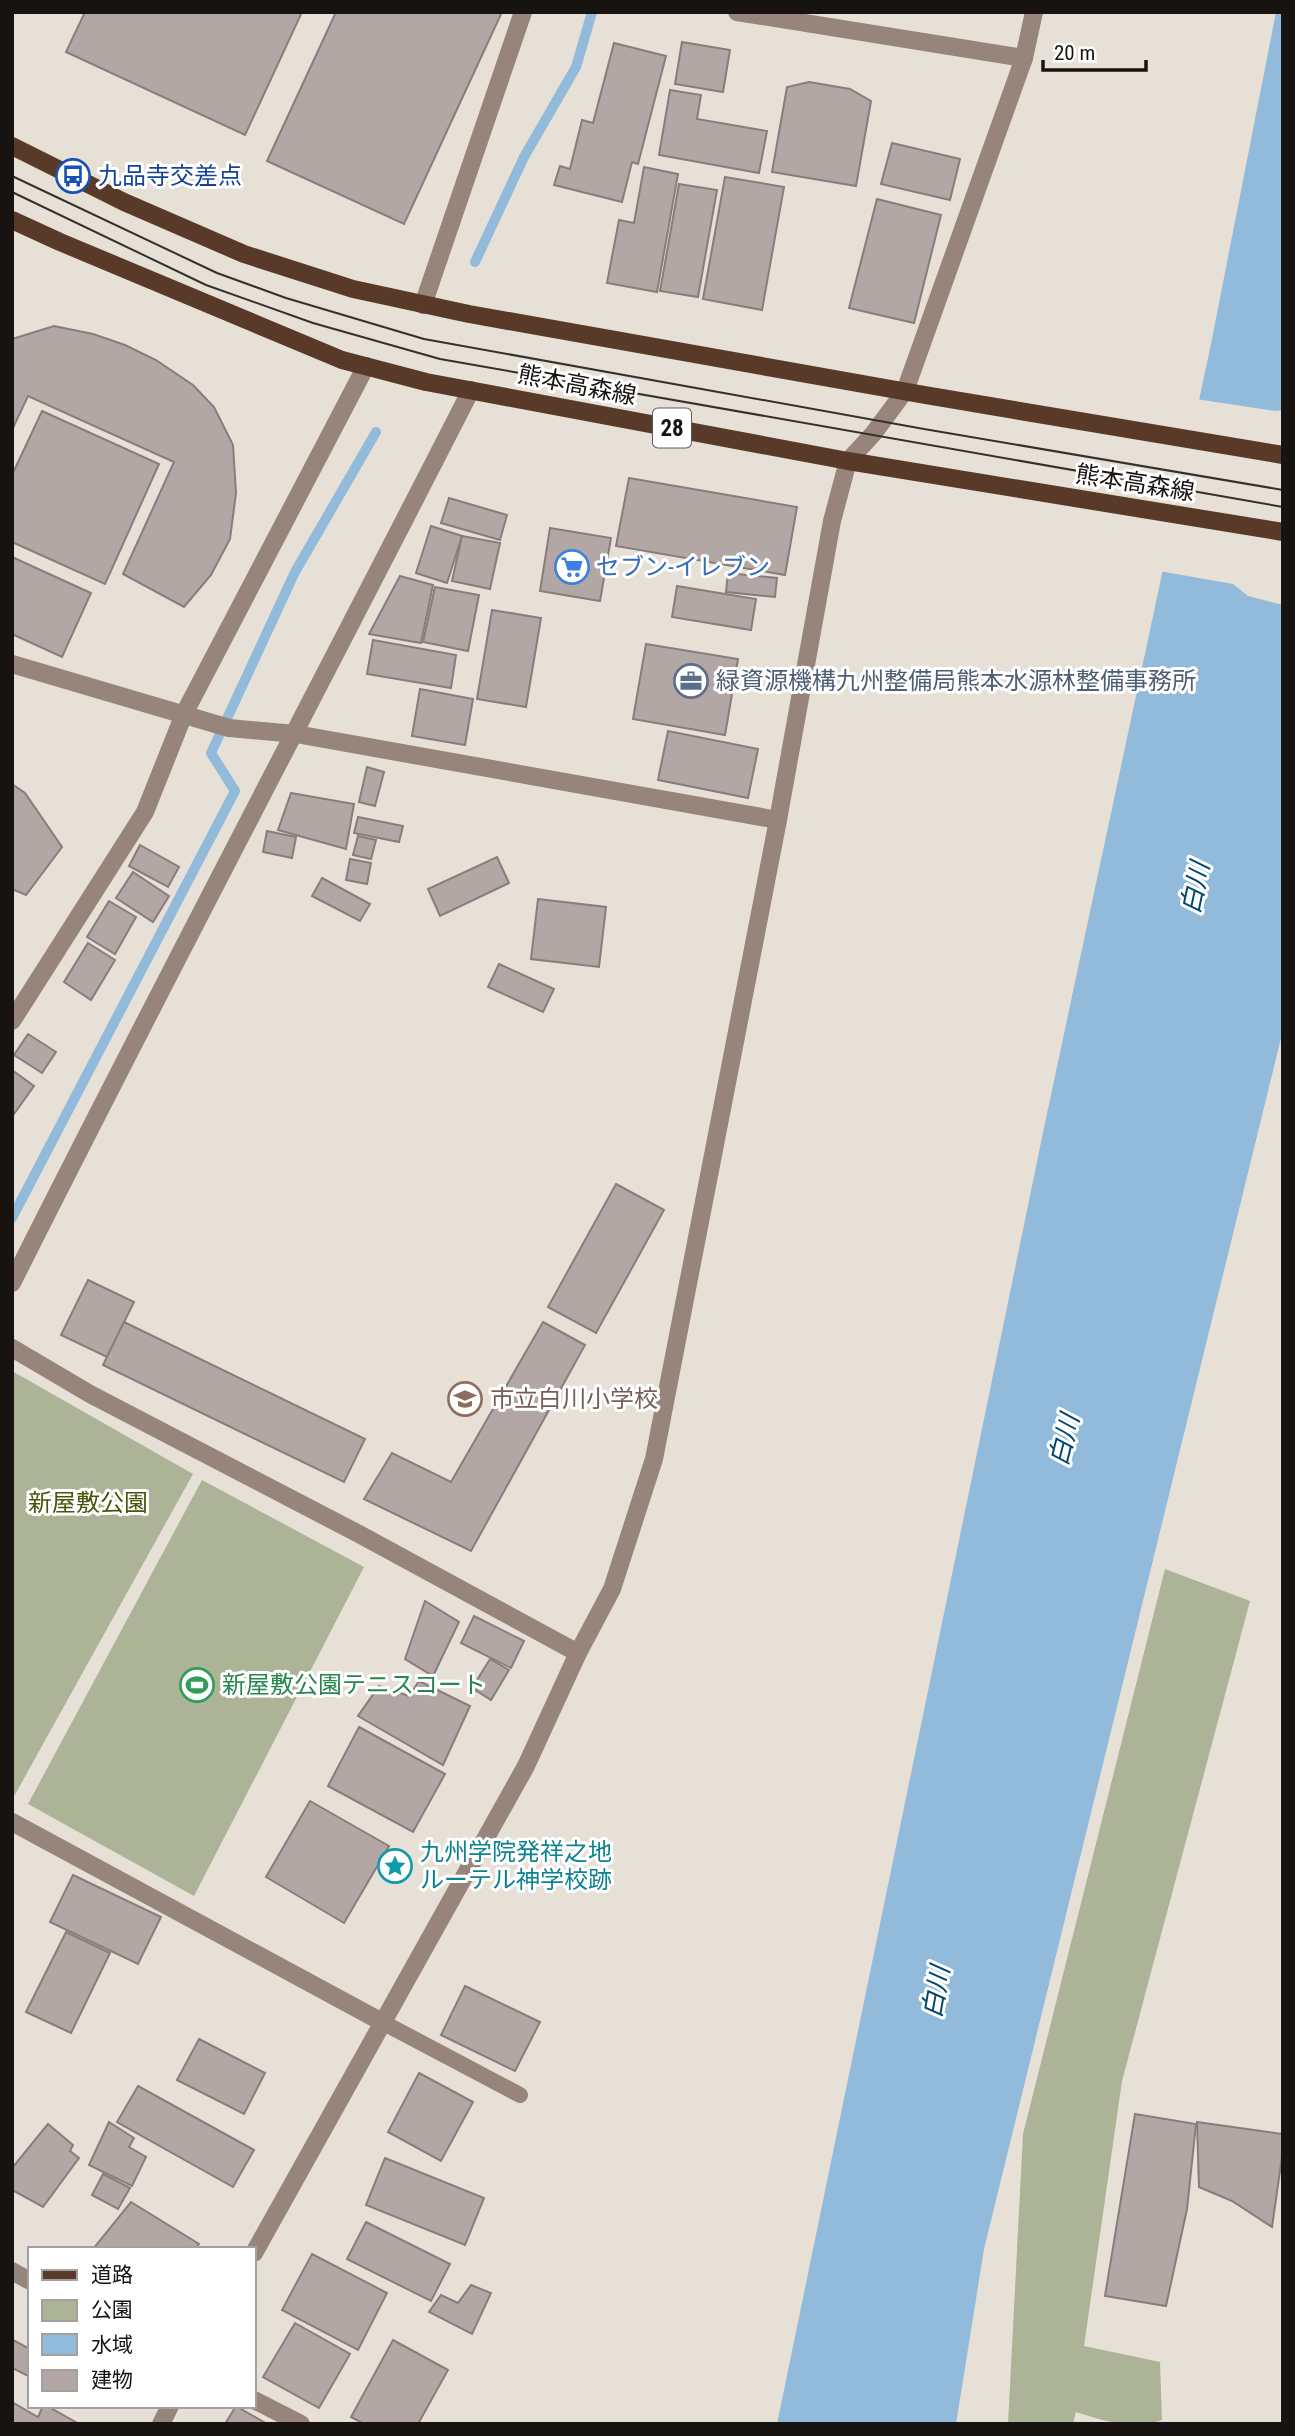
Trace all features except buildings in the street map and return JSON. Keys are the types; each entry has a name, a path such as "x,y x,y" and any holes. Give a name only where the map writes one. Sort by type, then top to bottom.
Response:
{"main road":[{"name":"熊本高森線","path":"12,146 124,202 244,254 353,289 469,314 925,396 1283,455"},
{"name":"熊本高森線","path":"12,220 342,360 388,373 848,461 1283,532"}],"street":[{"path":"427,305 523,12"},
{"path":"737,12 1024,58"},
{"path":"256,2249 526,1766 578,1653 612,1589 653,1459 778,820 832,521 848,461 873,434 905,391 1024,58 1034,12"},
{"path":"12,1021 145,812 366,366"},
{"path":"12,1283 471,390"},
{"path":"12,664 229,728 296,733 778,820"},
{"path":"12,1348 90,1394 359,1534 578,1653"},
{"path":"12,1822 382,2022"},
{"path":"12,2271 28,2280"},
{"path":"256,2401 302,2424"},
{"path":"160,2424 169,2408"}],"lane":[{"path":"382,2022 520,2095"}],"green space":[{"name":"新屋敷公園","path":"12,1371 193,1474 12,1800"},
{"name":"新屋敷公園テニスコート","path":"202,1480 364,1567 194,1896 28,1804"},
{"path":"1165,1569 1250,1601 1122,2081 1084,2346 1160,2362 1162,2420 1129,2424 1076,2412 1073,2424 1008,2424 1023,2134"}],"water":[{"name":"白川","path":"1276,12 1283,12 1283,1030 984,2249 956,2424 777,2424 1045,1123 1211,344"}],"pier":[{"path":"1196,399 1283,410 1283,605 1248,596 1233,584 1159,571"}],"waterway":[{"path":"475,262 524,157 576,67 592,12"},
{"path":"12,1218 235,791 211,753 295,572 376,432"}],"tram line":[{"path":"12,176 217,273 286,298 424,339 1283,490"},
{"path":"12,192 206,285 313,323 440,359 1283,507"}],"place":[{"name":"九品寺交差点","path":"73,176"},
{"name":"セブン-イレブン","path":"572,567"},
{"name":"緑資源機構九州整備局熊本水源林整備事務所","path":"691,681"},
{"name":"市立白川小学校","path":"465,1399"},
{"name":"新屋敷公園テニスコート","path":"197,1685"},
{"name":"九州学院発祥之地 ルーテル神学校跡","path":"395,1866"}]}
